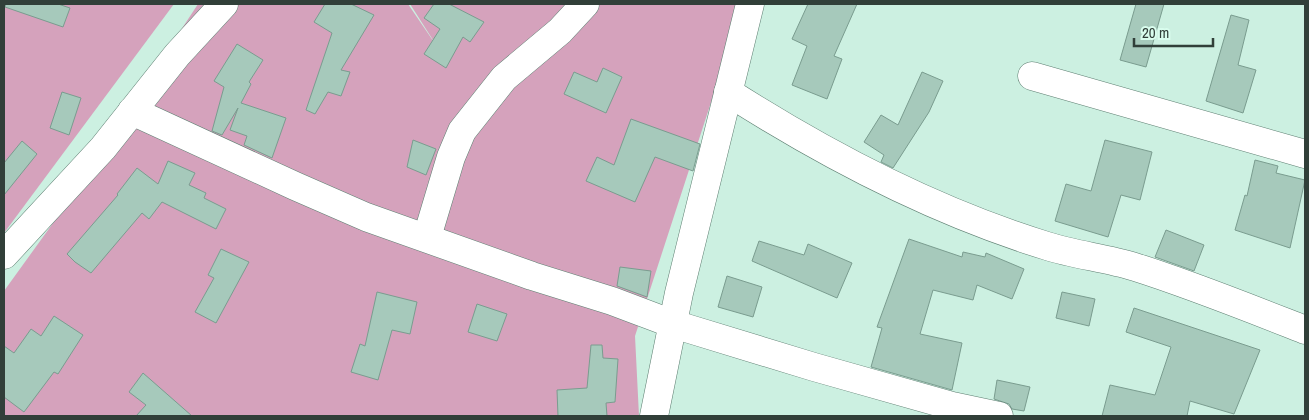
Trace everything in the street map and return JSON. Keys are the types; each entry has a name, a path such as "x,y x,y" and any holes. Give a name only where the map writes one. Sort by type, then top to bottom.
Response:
{"street":[{"path":"4,255 103,148 177,56 224,4"},
{"path":"427,237 451,156 462,131 504,78 560,31 585,4"},
{"path":"654,416 673,324 750,4"},
{"path":"1032,76 1305,154"},
{"path":"728,92 795,136 877,180 968,217 1047,246 1134,267 1305,330"},
{"path":"132,111 366,217 427,237 532,276 612,301 673,324 833,372 952,406 999,416"}],"shaded area":[{"path":"4,4 174,4 4,233"},
{"path":"198,4 408,4 440,51 410,4 743,4 635,336 639,416 4,416 4,291 69,201"}],"building":[{"path":"6,4 58,4 70,8 63,27 5,7"},
{"path":"325,4 351,4 374,15 341,70 350,72 341,96 328,92 315,114 306,110 332,33 314,22"},
{"path":"434,4 449,4 484,22 470,42 463,37 446,68 424,54 440,29 424,18"},
{"path":"808,4 857,4 834,56 842,59 827,99 792,85 807,46 792,39"},
{"path":"1136,4 1164,4 1146,67 1120,60"},
{"path":"1231,15 1249,20 1238,65 1256,70 1243,113 1206,101"},
{"path":"237,44 263,60 249,82 251,84 241,103 286,118 272,158 244,145 247,136 230,130 238,108 222,135 212,131 224,87 214,81"},
{"path":"603,68 622,77 606,113 564,94 574,72 597,82"},
{"path":"922,72 943,81 929,112 893,168 881,162 884,155 864,142 881,115 898,125"},
{"path":"62,92 81,98 69,135 50,128"},
{"path":"631,119 700,144 693,171 655,157 635,202 586,181 597,157 614,165"},
{"path":"413,140 436,149 426,175 407,167"},
{"path":"1105,140 1152,152 1140,200 1121,195 1108,237 1055,221 1066,184 1091,191"},
{"path":"22,141 37,154 4,195 4,163"},
{"path":"1255,160 1278,166 1276,173 1305,180 1290,248 1235,230 1245,195 1247,196"},
{"path":"168,161 195,173 189,185 206,193 204,198 226,209 216,229 162,202 149,219 142,213 91,273 67,254 118,195 137,168 158,184"},
{"path":"1166,230 1204,245 1194,271 1155,257"},
{"path":"909,239 962,257 963,252 985,257 986,253 1024,269 1012,299 977,285 973,300 933,290 920,334 962,343 952,390 871,367 882,328 877,327"},
{"path":"759,241 804,255 808,244 852,263 837,298 752,261"},
{"path":"221,249 249,262 216,323 195,312 214,278 208,275"},
{"path":"620,267 651,271 647,297 617,286"},
{"path":"727,276 762,287 753,317 718,307"},
{"path":"377,292 417,302 410,334 392,330 378,380 351,372 360,344 365,346"},
{"path":"1062,292 1095,299 1089,326 1056,318"},
{"path":"477,304 507,314 497,341 468,332"},
{"path":"1134,308 1260,350 1234,414 1190,401 1187,416 1102,416 1110,385 1155,395 1171,347 1126,332"},
{"path":"54,316 83,335 58,374 54,372 24,412 4,397 4,346 14,353 31,329 41,336"},
{"path":"591,345 602,345 603,358 618,359 615,402 606,403 607,416 558,416 557,390 587,388"},
{"path":"143,373 192,416 136,416 146,405 129,392"},
{"path":"997,380 1030,387 1024,411 1012,409 1009,404 994,399"}]}
